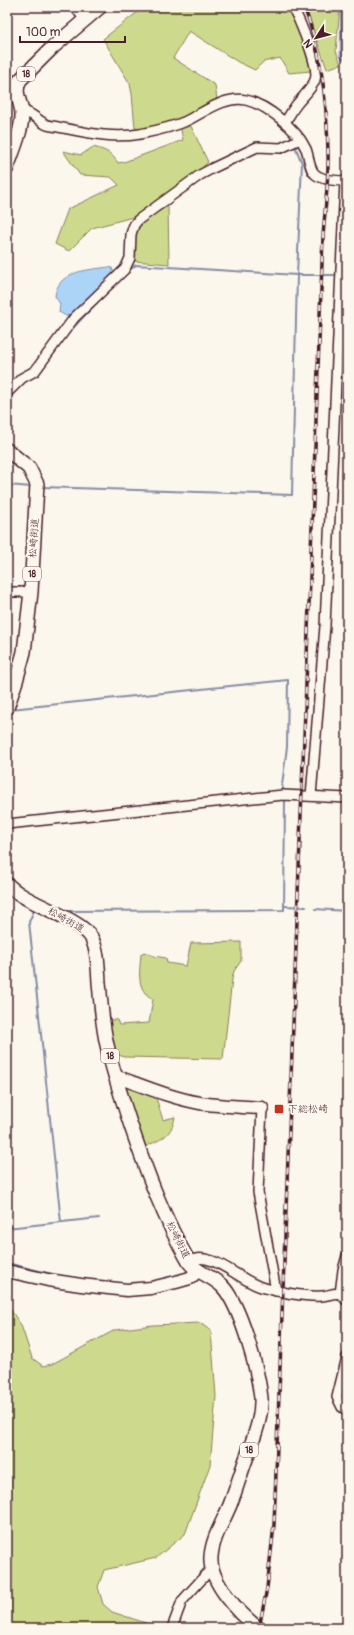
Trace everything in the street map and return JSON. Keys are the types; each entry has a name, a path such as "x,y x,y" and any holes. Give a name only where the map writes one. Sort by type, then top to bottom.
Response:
{"main road":[{"name":"18","path":"7,168 16,143 22,113 16,93 12,87 47,52 100,7"},
{"name":"松崎街道","path":"7,450 29,468 37,484 31,592 24,652 7,708"},
{"name":"松崎街道","path":"7,884 20,895 78,926 90,936 97,962 103,1028 115,1076 153,1189 193,1266"},
{"name":"18","path":"193,1266 221,1286 233,1303 245,1335 261,1398 258,1427 211,1556 212,1568 221,1587 229,1599 248,1620 258,1628"}],"street":[{"path":"75,7 85,20"},
{"path":"285,122 316,79 315,68 304,28 293,7"},
{"path":"22,113 24,111 29,112 41,122 47,124 109,136 130,135 183,122 222,103 240,99 254,103 285,122 293,129 306,150 312,170 316,175 322,178 346,181 325,626 311,796"},
{"path":"7,393 24,376 35,372 74,318 125,269 130,262 131,234 134,225 138,220 213,168 257,147 280,148 300,139"},
{"path":"7,592 31,592"},
{"path":"7,824 283,795 347,798"},
{"path":"115,1076 145,1088 189,1100 262,1108 258,1192 276,1291"},
{"path":"7,1271 75,1284 127,1290 151,1288 190,1278 193,1266 198,1258 210,1260 220,1264 252,1284 276,1291 323,1296 334,1294 344,1298 343,1270 347,1256"},
{"path":"347,1357 337,1398 342,1407 347,1410"},
{"path":"172,1628 182,1601 212,1568"}],"green space":[{"path":"144,7 168,7 175,9 178,7 286,7 300,33 311,71 289,73 280,58 263,62 255,70 238,62 189,31 173,58 215,85 217,100 187,118 208,162 195,175 133,217 92,228 69,251 55,244 68,209 119,185 111,177 80,175 63,151 81,155 93,147 107,152 113,156 118,163 183,140 179,120 140,130 135,128 130,84 103,39"},
{"path":"305,7 340,7 336,51 341,64 327,69"},
{"path":"168,206 169,264 134,261 136,231 139,226 143,221"},
{"path":"241,942 241,961 234,971 232,979 223,1059 125,1057 111,1053 107,1020 117,1020 119,1025 149,1023 153,999 147,995 141,985 141,954 144,952 154,956 166,958 167,963 186,966 191,943"},
{"path":"127,1084 155,1095 163,1120 175,1117 168,1134 160,1140 143,1148 122,1087"},
{"path":"7,1307 21,1325 32,1358 43,1366 52,1364 115,1330 153,1325 200,1323 211,1331 216,1396 210,1465 185,1534 156,1558 104,1570 98,1587 103,1604 112,1612 149,1624 155,1628 7,1628"}],"water":[{"path":"341,7 347,7 346,59 342,59 340,56"},
{"path":"109,267 112,268 115,276 70,315 66,316 59,312 60,304 55,296 57,287 62,281 68,276 76,273"}],"waterway":[{"path":"42,487 292,495 297,275 302,163 295,146 294,147"},
{"path":"128,271 136,265 297,275 338,275"},
{"path":"71,330 108,291"},
{"path":"41,371 51,357"},
{"path":"7,485 32,487"},
{"path":"11,709 288,680 287,747 282,785 284,792"},
{"path":"64,911 284,910 285,798"},
{"path":"284,906 306,907"},
{"path":"35,908 29,922 61,1222"},
{"path":"315,909 347,911"},
{"path":"7,1228 99,1218"},
{"path":"7,1263 56,1275"}],"railway":[{"path":"259,1628 267,1588 274,1525 323,237 328,172 325,96 315,42 304,7"}],"place":[{"name":"下総松崎","path":"279,1109"}]}
